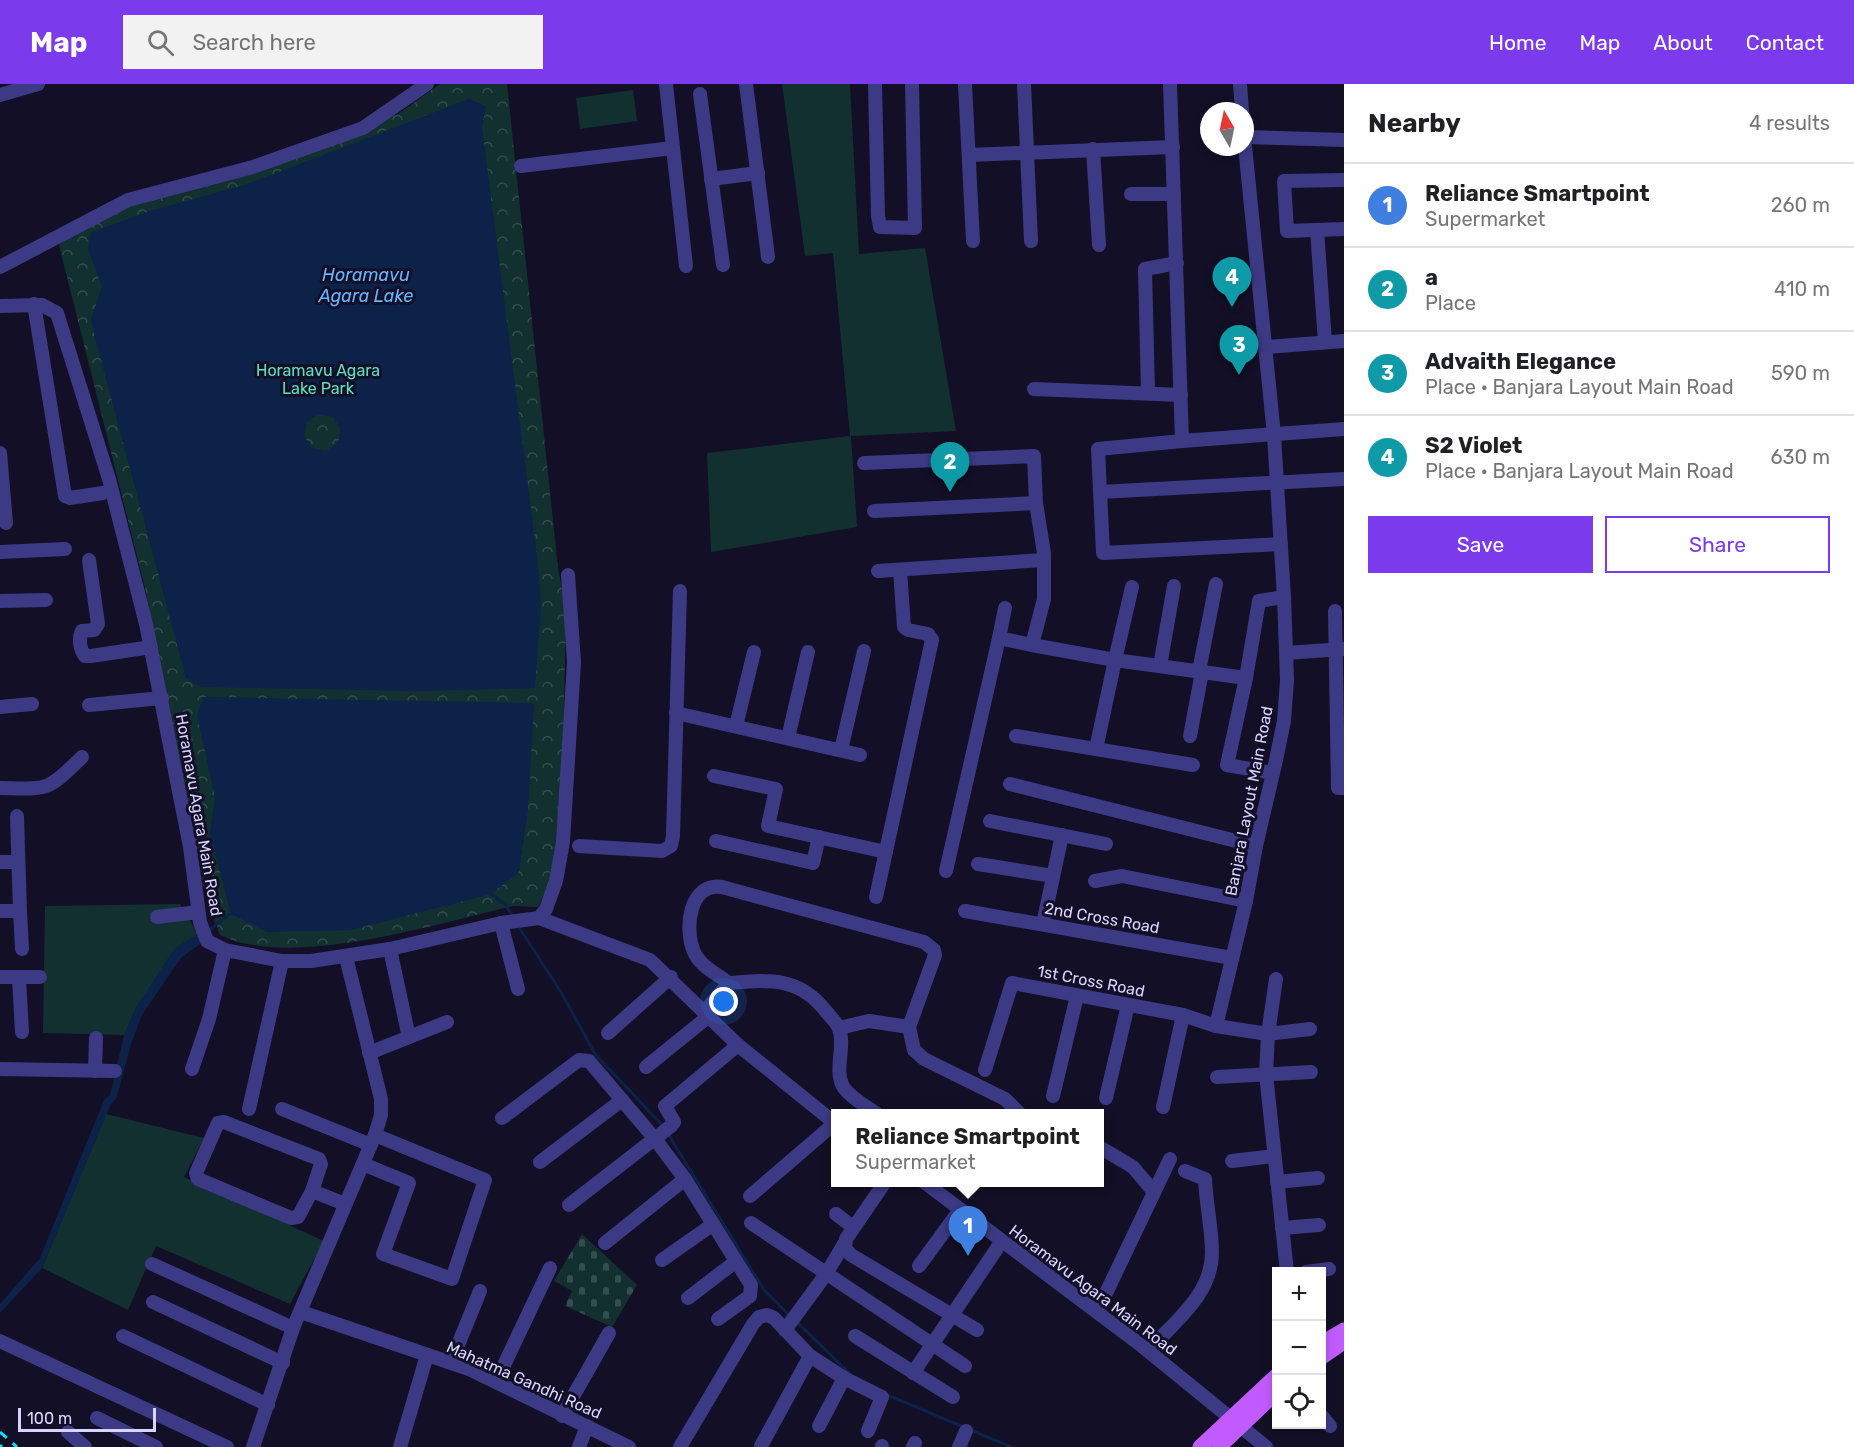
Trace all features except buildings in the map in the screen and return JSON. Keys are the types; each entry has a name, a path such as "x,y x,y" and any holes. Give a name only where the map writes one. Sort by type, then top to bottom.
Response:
{"main road":[{"path":"1326,1341 1344,1330"},
{"path":"1326,1354 1344,1342"},
{"path":"1219,1447 1235,1423 1272,1381"},
{"path":"1200,1447 1272,1396"}],"street":[{"path":"0,95 38,84"},
{"path":"0,267 128,200 242,170 363,128 427,84"},
{"path":"666,84 686,266"},
{"path":"746,84 768,257"},
{"path":"875,84 880,227 915,228 912,84"},
{"path":"965,84 973,241"},
{"path":"1024,84 1031,241"},
{"path":"1170,84 1182,441"},
{"path":"1240,84 1241,102"},
{"path":"700,94 723,265"},
{"path":"1254,137 1344,140"},
{"path":"969,155 1173,147"},
{"path":"521,166 673,148"},
{"path":"1093,149 1099,245"},
{"name":"Banjara Layout Main Road","path":"1216,1026 1246,901 1284,721 1286,653 1274,435 1246,156"},
{"path":"711,179 758,173"},
{"path":"1344,180 1284,181 1287,231 1344,229"},
{"path":"1131,194 1174,194"},
{"path":"1317,230 1325,342"},
{"path":"1148,392 1145,269 1177,263"},
{"path":"0,306 34,304 65,496 70,498 104,493"},
{"name":"Horamavu Agara Main Road","path":"34,304 42,305 57,313 110,479 162,698 190,847 198,912 206,937 225,950 282,961 346,957 533,918"},
{"path":"1266,347 1344,340"},
{"path":"1034,389 1181,394"},
{"path":"1281,544 1103,553 1098,449 1344,429"},
{"path":"0,453 6,523"},
{"path":"864,463 1034,456 1036,503 1044,560 1044,598 1032,645"},
{"path":"1100,492 1344,479"},
{"path":"874,511 1036,503"},
{"path":"0,552 65,549"},
{"path":"89,560 98,624 94,630 82,631 80,635 81,652 85,656 91,656 151,647"},
{"path":"878,572 1044,560"},
{"path":"876,897 932,640 928,634 904,627 900,570"},
{"path":"533,918 546,909 556,880 563,842 574,662 568,575"},
{"path":"1190,736 1216,584"},
{"path":"1160,666 1174,586"},
{"path":"1096,749 1132,587"},
{"path":"579,846 662,851 670,846 673,836 680,591"},
{"path":"1273,773 1227,765 1246,678 1259,601 1284,597"},
{"path":"0,602 46,600"},
{"path":"946,871 1005,608"},
{"path":"1335,611 1341,650 1338,788 1344,788"},
{"path":"999,638 1115,660 1246,678"},
{"path":"1286,653 1341,650"},
{"path":"842,750 864,651"},
{"path":"736,726 754,652"},
{"path":"788,738 808,652"},
{"path":"89,705 162,698"},
{"path":"0,707 32,704"},
{"path":"676,713 860,755"},
{"path":"1016,736 1192,765"},
{"path":"0,788 43,789 55,783 82,757"},
{"path":"714,776 776,789 768,826 886,852"},
{"path":"1010,784 1256,846"},
{"path":"17,816 22,949"},
{"path":"990,821 1106,844"},
{"path":"1043,924 1062,835"},
{"path":"716,841 813,863 819,837"},
{"path":"0,862 18,862"},
{"path":"978,864 1053,876"},
{"path":"1095,881 1122,876 1246,901"},
{"path":"871,1109 855,1099 843,1087 840,1076 839,1028 815,998 799,986 755,980 729,983 699,961 693,951 690,920 697,895 705,888 714,886 930,945 935,955 909,1027 914,1050 924,1059 1005,1099 1016,1109"},
{"path":"0,911 20,911"},
{"name":"2nd Cross Road","path":"965,911 1232,958"},
{"path":"156,917 198,912"},
{"path":"533,918 650,960 738,1045 831,1120"},
{"path":"501,923 518,989"},
{"path":"390,949 408,1033"},
{"path":"192,1069 208,1019 225,950"},
{"path":"253,1447 293,1328 373,1140 382,1108 346,957"},
{"path":"249,1109 282,961"},
{"path":"0,977 40,977"},
{"path":"608,1033 670,977"},
{"path":"19,978 22,1032"},
{"path":"1276,979 1268,1034 1266,1074 1286,1267"},
{"path":"646,1067 707,1013 729,983"},
{"name":"1st Cross Road","path":"985,1070 1012,983 1183,1015 1216,1026"},
{"path":"1053,1096 1077,996"},
{"path":"1106,1098 1128,1005"},
{"path":"1163,1107 1183,1015"},
{"path":"839,1028 869,1021 909,1027"},
{"path":"369,1053 447,1022"},
{"path":"1216,1026 1268,1034 1310,1029"},
{"path":"95,1071 96,1038"},
{"path":"569,1205 674,1122 665,1107 738,1045"},
{"path":"502,1118 579,1060 584,1059 622,1100 662,1133 685,1179 753,1291 750,1296 718,1319"},
{"path":"0,1069 115,1071"},
{"path":"1217,1077 1311,1072"},
{"path":"540,1162 622,1100"},
{"path":"282,1109 485,1180 452,1279 383,1254 409,1183 363,1164"},
{"path":"224,1122 319,1159 321,1164 312,1191 298,1217 291,1218 198,1179 196,1173 218,1123 224,1122"},
{"path":"750,1196 831,1126"},
{"path":"1104,1150 1134,1167 1154,1192"},
{"path":"1232,1161 1274,1156"},
{"path":"1097,1312 1170,1159"},
{"path":"1148,1351 1187,1310 1204,1286 1210,1268 1212,1253 1205,1179 1185,1171"},
{"path":"1277,1182 1318,1178"},
{"path":"605,1243 685,1179"},
{"path":"790,1322 826,1274 853,1227 881,1187"},
{"name":"Horamavu Agara Main Road","path":"930,1187 1148,1351 1266,1447"},
{"path":"312,1191 345,1204"},
{"path":"919,1266 960,1210"},
{"path":"836,1214 853,1227"},
{"path":"750,1223 965,1366"},
{"path":"662,1260 712,1225"},
{"path":"1282,1228 1319,1225"},
{"path":"913,1373 1002,1241"},
{"path":"844,1244 851,1255 977,1330"},
{"path":"688,1298 735,1262"},
{"path":"152,1264 293,1328"},
{"path":"496,1382 550,1268"},
{"path":"451,1362 480,1291"},
{"path":"153,1302 283,1363"},
{"name":"Mahatma Gandhi Road","path":"301,1312 451,1362 626,1446"},
{"path":"680,1447 759,1317 767,1315 790,1322 810,1356 844,1378 882,1397 868,1431"},
{"path":"562,1416 609,1333"},
{"path":"123,1336 268,1405"},
{"path":"855,1336 953,1397"},
{"path":"0,1341 227,1447"},
{"path":"399,1447 427,1355"},
{"path":"761,1446 810,1356"},
{"path":"819,1426 844,1378"},
{"path":"97,1418 156,1447"},
{"path":"579,1447 587,1426"},
{"path":"959,1447 966,1431"},
{"path":"68,1432 85,1447"}],"green space":[{"name":"Horamavu Agara Lake","path":"440,84 507,84 558,568 566,611 563,756 555,871 538,907 513,906 406,932 324,946 284,948 249,945 220,935 206,899 145,588 59,245 87,224 128,206 269,165 398,114"},
{"path":"782,84 850,84 859,254 925,248 956,431 851,436 857,527 711,552 707,453 850,436 833,253 805,256"},
{"path":"633,90 637,121 580,129 576,98"},
{"path":"180,904 198,934 137,1006 124,1035 43,1033 45,906"},
{"path":"106,1114 204,1138 184,1177 324,1241 290,1304 156,1246 128,1310 42,1268"},
{"path":"582,1234 637,1285 612,1327 565,1306 572,1291 554,1281"}],"water":[{"name":"Horamavu Agara Lake","path":"469,99 486,106 482,128 538,564 541,605 535,688 417,691 201,687 186,678 96,341 91,319 102,287 88,249 90,233 150,211 245,185","holes":["318,414 333,417 341,429 338,443 326,451 312,448 304,436 307,422"]},
{"path":"203,697 534,703 528,809 519,872 491,894 350,930 267,932 231,914 210,833 215,796 197,716"},
{"path":"198,934 203,942 181,958 142,1015 131,1044 117,1097 111,1104 42,1268 0,1313 0,1304 40,1258 104,1100 110,1095 124,1035 137,1006 174,949"}],"waterway":[{"path":"491,894 505,904 513,917"},
{"path":"207,932 231,913"},
{"path":"518,926 561,992 595,1054 663,1126"},
{"path":"668,1134 764,1290 791,1317"},
{"path":"796,1321 851,1375"},
{"path":"885,1394 1011,1447"}],"railway":[{"path":"0,1432 17,1447"}],"place":[{"name":"S2 Violet","path":"1232,307"},
{"name":"Advaith Elegance","path":"1239,375"},
{"name":"a","path":"950,492"},
{"name":"Reliance Smartpoint","path":"968,1256"}],"park label":[{"name":"Horamavu Agara Lake Park","path":"318,379"}]}
